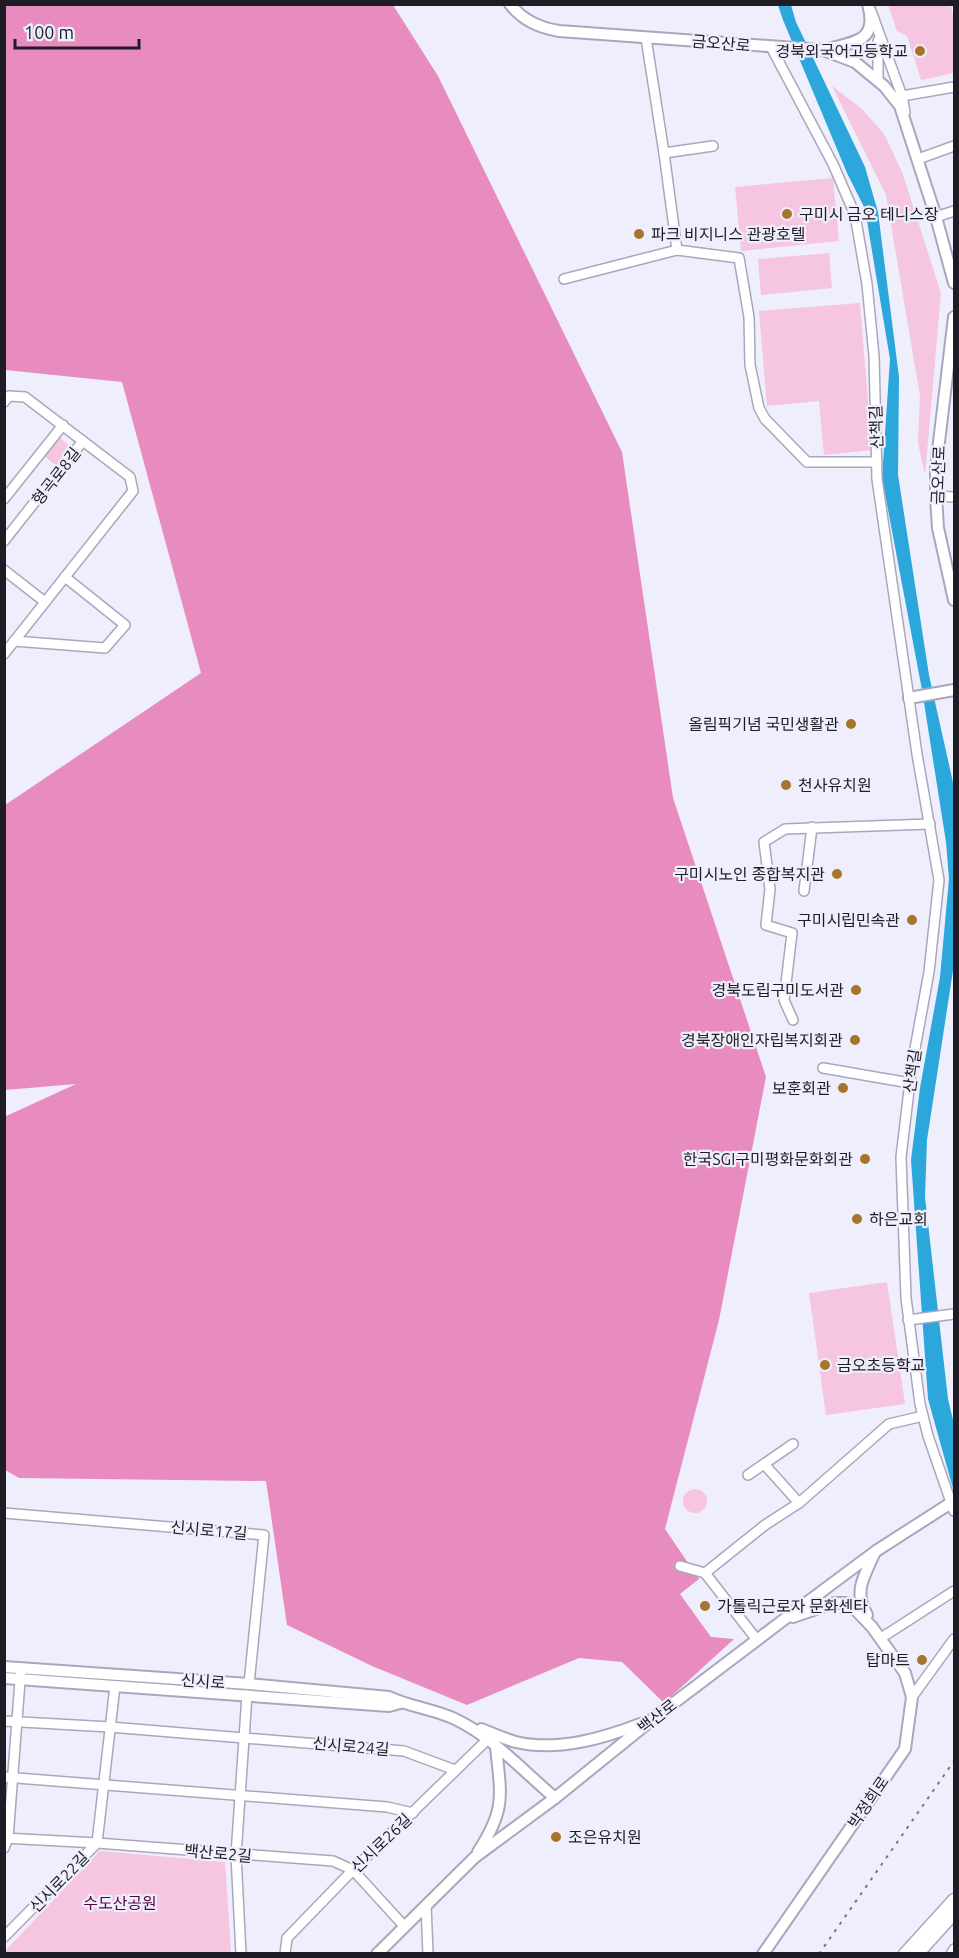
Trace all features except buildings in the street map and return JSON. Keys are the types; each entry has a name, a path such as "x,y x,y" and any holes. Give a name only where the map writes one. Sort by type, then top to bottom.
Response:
{"main road":[{"path":"905,1953 954,1900"},
{"path":"917,1953 954,1913"}],"street":[{"name":"금오산로","path":"510,4 526,19 543,28 585,34 823,50 855,62 878,80 900,106 954,275"},
{"path":"868,4 902,96 910,135"},
{"path":"823,50 867,34 872,26 868,4"},
{"path":"874,19 879,49 878,80"},
{"path":"646,38 676,250"},
{"name":"산책길","path":"771,47 833,164 855,215 867,284 874,356 880,499 939,880 929,972 909,1083 901,1157 908,1320 923,1416 953,1505"},
{"path":"902,96 954,87"},
{"path":"664,153 713,146"},
{"path":"918,159 954,146"},
{"path":"936,217 954,211"},
{"path":"564,279 676,250 739,258 749,317 750,365 759,408 765,419 807,462 877,462"},
{"name":"금오산로","path":"954,318 950,379 936,467 938,528 954,600"},
{"path":"4,402 9,396 25,397 83,441"},
{"path":"4,499 63,425"},
{"name":"형곡로8길","path":"4,541 83,441 130,477 133,491 4,654"},
{"path":"936,496 954,496"},
{"path":"4,570 45,602"},
{"path":"14,642 105,648 125,625 65,578"},
{"path":"909,698 954,690"},
{"path":"794,1020 784,1000 792,933 766,925 770,888 764,842 785,829 930,824"},
{"path":"804,891 812,827"},
{"path":"824,1068 909,1083"},
{"path":"908,1320 954,1314"},
{"path":"705,1573 765,1525 799,1503 889,1424 923,1416"},
{"path":"748,1475 793,1444"},
{"path":"764,1464 799,1503"},
{"name":"백산로","path":"377,1953 475,1857 555,1798 654,1718 876,1551 953,1505"},
{"name":"신시로17길","path":"4,1513 264,1534 248,1690"},
{"path":"876,1551 861,1584 859,1598 881,1638"},
{"path":"680,1566 705,1573 758,1640"},
{"path":"881,1638 954,1591"},
{"path":"782,1621 834,1603 846,1603 860,1612 881,1638"},
{"name":"박정희로","path":"763,1953 905,1749 912,1697 904,1673 881,1638"},
{"path":"912,1697 954,1639"},
{"name":"신시로","path":"4,1667 248,1690"},
{"path":"4,1848 9,1777 18,1722 21,1668"},
{"name":"신시로","path":"4,1678 115,1686 389,1697 457,1720 492,1743 555,1798"},
{"name":"신시로22길","path":"4,1937 97,1843 115,1686"},
{"path":"241,1953 236,1855 248,1690"},
{"path":"457,1720 516,1742 554,1744 611,1735 654,1718"},
{"path":"4,1722 110,1727 244,1738"},
{"name":"신시로24길","path":"244,1738 404,1751 455,1770"},
{"path":"475,1857 492,1830 500,1804 492,1743"},
{"name":"신시로26길","path":"285,1953 287,1938 353,1870 455,1770 492,1743"},
{"path":"9,1777 387,1807 413,1813"},
{"name":"백산로2길","path":"6,1838 333,1861 353,1870 404,1926"},
{"path":"426,1905 428,1953"},
{"path":"951,1953 954,1949"}],"green space":[{"path":"888,5 951,5 954,23 954,73 921,80 907,36 897,31"},
{"path":"832,86 862,109 884,134 902,172 941,293 925,475 918,443 920,396 886,195"},
{"name":"구미시 금오 테니스장","path":"833,178 839,241 741,251 735,187"},
{"path":"829,253 832,288 761,295 758,259"},
{"path":"860,303 872,450 824,455 819,401 767,406 759,311"},
{"path":"58,436 74,450 60,469 42,454"},
{"path":"887,1282 905,1404 826,1415 809,1293"},
{"path":"695,1489 700,1490 706,1496 706,1506 700,1512 695,1513 690,1512 684,1506 683,1501 684,1496 690,1490"},
{"name":"수도산공원","path":"100,1851 225,1862 231,1953 5,1953"}],"shaded area":[{"path":"5,5 393,5 438,76 622,452 673,798 766,1077 719,1320 665,1529 699,1579 680,1594 711,1637 734,1639 664,1703 622,1662 579,1658 467,1705 372,1666 287,1625 266,1481 19,1478 5,1470 4,1117 76,1084 5,1090 5,805 201,673 122,382 5,370"}],"water":[{"path":"778,5 791,5 796,22 865,167 878,212 899,377 898,475 929,675 954,787 954,964 927,1140 925,1197 948,1399 954,1424 954,1492 928,1399 911,1160 920,1088 940,977 949,879 946,842 922,690 882,478 890,359 865,209 847,173"}],"railway":[{"path":"819,1954 954,1761"}],"place":[{"name":"경북외국어고등학교","path":"920,51"},
{"name":"구미시 금오 테니스장","path":"787,214"},
{"name":"파크 비지니스 관광호텔","path":"639,234"},
{"name":"올림픽기념 국민생활관","path":"851,724"},
{"name":"천사유치원","path":"786,785"},
{"name":"구미시노인 종합복지관","path":"837,874"},
{"name":"구미시립민속관","path":"912,920"},
{"name":"경북도립구미도서관","path":"856,990"},
{"name":"경북장애인자립복지회관","path":"855,1040"},
{"name":"보훈회관","path":"843,1088"},
{"name":"한국SGI구미평화문화회관","path":"865,1159"},
{"name":"하은교회","path":"857,1219"},
{"name":"금오초등학교","path":"825,1365"},
{"name":"가톨릭근로자 문화센타","path":"705,1606"},
{"name":"탑마트","path":"922,1660"},
{"name":"조은유치원","path":"556,1837"}]}
